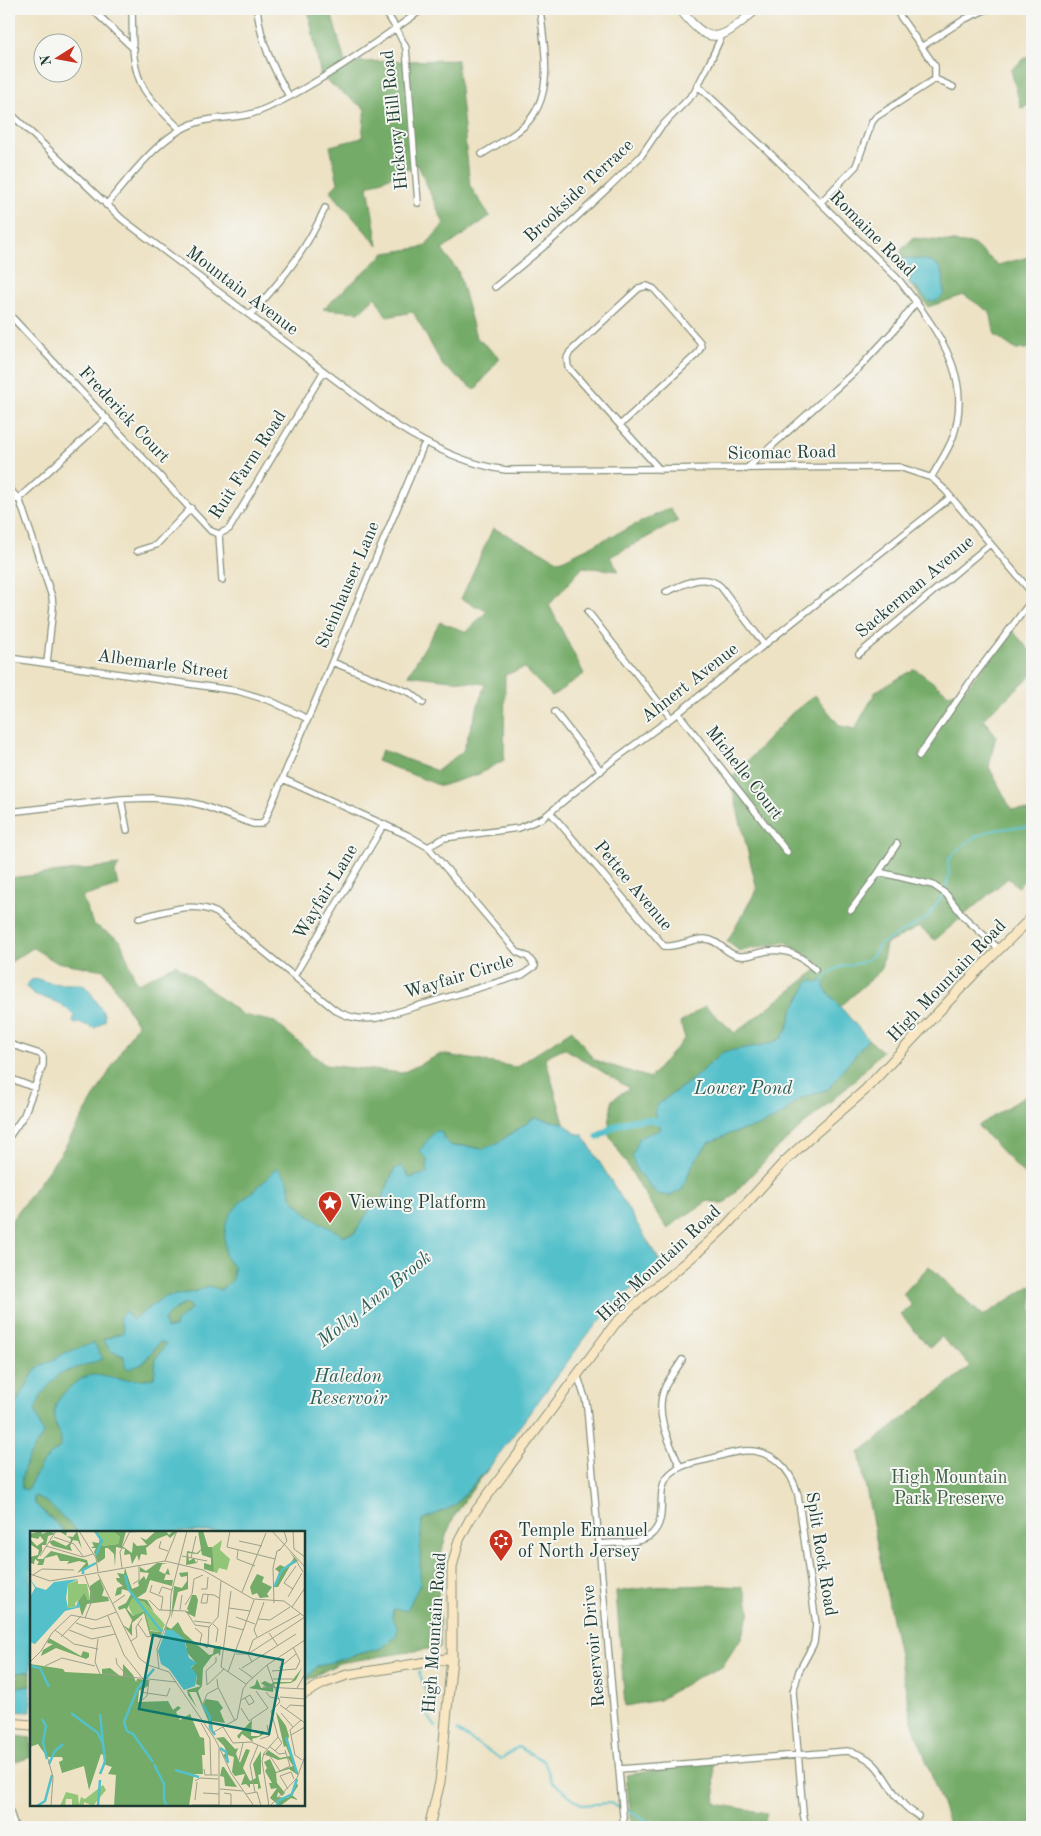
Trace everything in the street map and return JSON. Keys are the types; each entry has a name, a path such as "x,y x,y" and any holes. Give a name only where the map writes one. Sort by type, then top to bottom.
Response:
{"main road":[{"name":"High Mountain Road","path":"429,1827 440,1782 452,1658 451,1578 454,1553 470,1519 620,1319 699,1251 725,1226 785,1161 812,1135 864,1091 999,949 1032,917"},
{"path":"305,1693 324,1683 346,1675 452,1658"},
{"path":"9,1723 30,1725"}],"street":[{"path":"92,9 134,49"},
{"path":"132,9 136,69 144,89 180,130"},
{"path":"256,9 266,53 289,96"},
{"name":"Hickory Hill Road","path":"384,9 406,48 418,203"},
{"path":"106,205 162,143 180,130 202,121 231,119 258,112 342,67 423,9"},
{"path":"482,154 519,131 537,109 546,79 540,9"},
{"path":"680,9 701,32 711,36 722,35 757,9"},
{"path":"894,9 935,66 935,79"},
{"path":"921,47 965,19 987,9"},
{"name":"Brookside Terrace","path":"495,287 552,239 634,164 660,128 694,93 722,35"},
{"path":"935,79 953,87"},
{"path":"821,202 856,166 872,122 876,117 935,79"},
{"name":"Romaine Road","path":"698,86 821,202 899,280 916,302 896,328 860,367 746,469"},
{"name":"Mountain Avenue","path":"9,112 106,205 324,372 394,424 425,442 478,464"},
{"path":"250,315 294,264 308,243 325,208"},
{"path":"620,425 697,354 701,347 700,342 654,289 647,286 639,288 570,352 567,358 568,367 660,470"},
{"path":"916,302 950,356 958,391 958,412 953,437 931,478"},
{"name":"Frederick Court","path":"9,314 211,531 219,534"},
{"name":"Ruit Farm Road","path":"222,580 219,534 229,529 324,372"},
{"path":"9,500 18,499 106,418"},
{"name":"Steinhauser Lane","path":"121,799 152,798 184,801 218,810 257,825 265,820 425,442"},
{"name":"Sicomac Road","path":"478,464 497,469 512,470 899,467 931,478 951,497 1032,593"},
{"path":"9,488 18,499 52,597 53,607 47,663"},
{"name":"Ahnert Avenue","path":"428,847 444,838 519,828 543,818 951,497"},
{"path":"137,551 156,545 191,508"},
{"name":"Sackerman Avenue","path":"859,654 990,544"},
{"path":"666,592 700,580 707,579 714,582 720,587 764,644"},
{"path":"919,756 964,690 1032,600"},
{"path":"588,612 671,718"},
{"name":"Albemarle Street","path":"9,658 238,691 271,701 308,720"},
{"path":"332,662 411,693 423,702"},
{"path":"555,712 601,771"},
{"name":"Michelle Court","path":"678,713 787,852"},
{"name":"Wayfair Circle","path":"139,918 184,907 209,909 217,913 343,1014 351,1018 369,1019 522,975 535,966 528,957 517,952 428,847 384,824 283,779"},
{"path":"9,812 121,799 127,830"},
{"name":"Pettee Avenue","path":"550,812 664,946 672,947 684,941 707,939 717,941 734,955 741,956 784,950 815,969"},
{"name":"Wayfair Lane","path":"294,976 384,824"},
{"path":"851,910 897,844"},
{"path":"877,874 883,873 933,885 944,893 964,917 999,949"},
{"path":"9,1044 40,1054 43,1058 43,1065 24,1115 9,1137"},
{"path":"9,1078 35,1088"},
{"path":"600,1544 642,1540 652,1534 659,1525 665,1482 672,1472 680,1467 662,1420 661,1407 665,1387 682,1360"},
{"name":"Reservoir Drive","path":"577,1374 586,1398 624,1827"},
{"name":"Split Rock Road","path":"680,1467 738,1452 753,1452 767,1455 778,1462 788,1471 795,1484 816,1624 814,1643 798,1671 794,1685 793,1700 803,1813 806,1827"},
{"path":"620,1769 847,1751 866,1758 881,1771 905,1806 918,1816"},
{"path":"9,1809 15,1827"}],"green space":[{"path":"308,9 330,9 345,62 457,60 470,186 490,216 442,250 458,271 476,337 500,358 475,390 443,366 413,312 387,317 375,297 359,312 323,309 385,253 424,247 444,224 418,165 368,186 378,246 330,191 338,183 330,146 362,138 365,109 321,77"},
{"path":"1032,52 1032,104 1021,108 1011,70"},
{"path":"913,238 973,244 998,265 1032,256 1032,348 1016,350 995,335 990,312 964,295 928,307 898,266 902,249"},
{"path":"670,508 678,521 610,557 619,571 583,567 549,605 584,674 552,696 524,668 505,675 504,760 479,774 441,786 377,761 382,750 437,771 463,751 485,684 408,675 440,622 467,632 487,611 461,599 493,528 560,561"},
{"path":"1012,630 1032,653 1032,675 983,719 996,735 989,767 1011,809 1032,811 1032,873 1018,887 1008,878 935,940 919,927 886,944 881,970 840,1007 824,988 821,981 808,984 792,1012 789,1025 782,1038 692,1080 659,1103 657,1121 661,1129 656,1133 637,1171 657,1194 670,1196 682,1190 693,1164 708,1143 732,1133 759,1126 780,1116 799,1099 828,1089 868,1039 882,1051 855,1080 774,1151 724,1204 708,1201 668,1229 653,1208 608,1133 612,1100 629,1088 564,1048 545,1057 564,1123 534,1118 496,1144 482,1149 451,1146 444,1139 441,1131 427,1159 427,1173 410,1178 395,1169 382,1198 373,1204 355,1233 343,1236 309,1216 291,1197 288,1180 277,1168 272,1175 242,1200 232,1281 221,1290 209,1286 194,1292 164,1297 132,1320 124,1332 103,1339 111,1351 142,1365 160,1342 166,1344 156,1358 154,1378 133,1381 113,1378 55,1425 61,1436 61,1446 42,1463 27,1490 21,1489 24,1467 43,1435 35,1410 41,1394 58,1374 103,1359 76,1350 65,1353 36,1369 16,1404 9,1406 9,1224 63,1150 137,1024 104,970 56,962 33,948 9,963 9,878 119,865 115,872 118,886 82,897 93,924 120,940 137,984 176,964 243,1015 275,1022 325,1065 402,1073 441,1054 516,1067 572,1030 594,1060 650,1078 685,1038 680,1023 705,1006 735,1033 822,966 786,942 740,951 727,942 757,889 730,780 792,713 815,695 840,726 855,729 876,691 915,669 949,694 966,688"},
{"path":"1032,1092 1032,1183 978,1126"},
{"name":"High Mountain Park Preserve","path":"929,1266 983,1316 1032,1285 1032,1827 950,1827 912,1721 859,1453 971,1366 941,1337 930,1348 901,1315 912,1305 903,1294"},
{"path":"185,1304 189,1304 191,1309 176,1322 175,1327 166,1329 164,1321 166,1318"},
{"path":"491,1465 456,1515 447,1533 443,1547 439,1575 440,1647 339,1663 305,1681 316,1667 382,1648 398,1628 392,1617 420,1546 422,1520 454,1506"},
{"path":"37,1496 48,1503 77,1531 64,1531 35,1504 34,1497"},
{"path":"707,1585 742,1587 750,1612 741,1638 722,1667 694,1679 659,1700 625,1706 616,1592 651,1587"},
{"path":"30,1671 30,1686 9,1689 9,1674"},
{"path":"9,1735 30,1738 30,1757 9,1764"},
{"path":"713,1761 716,1804 767,1813 764,1825 758,1827 632,1827 626,1775"}],"water":[{"path":"904,258 926,260 940,267 943,275 944,294 937,301 929,301 915,286 911,286 909,283 911,278 901,264"},
{"path":"38,979 59,984 80,984 90,991 102,1009 104,1021 95,1028 80,1023 75,1024 73,1022 74,1015 61,1004 34,994 25,986 31,980"},
{"name":"Lower Pond","path":"812,980 818,983 821,981 825,985 824,988 868,1039 828,1089 799,1099 780,1116 759,1126 732,1133 708,1143 693,1164 682,1190 670,1196 657,1194 637,1171 632,1156 639,1138 661,1129 654,1112 659,1103 692,1080 723,1052 769,1044 782,1038 789,1025 792,1012 808,983"},
{"name":"Haledon Reservoir","path":"534,1118 564,1123 575,1133 583,1135 662,1265 656,1272 638,1284 616,1303 588,1334 491,1465 454,1506 422,1520 420,1584 407,1610 393,1609 392,1617 398,1628 396,1636 382,1648 316,1667 305,1681 305,1531 77,1531 48,1503 36,1496 34,1497 34,1503 64,1531 30,1531 30,1671 9,1674 9,1406 16,1404 36,1369 65,1353 94,1343 103,1359 59,1374 42,1394 35,1410 43,1435 24,1467 22,1474 22,1489 27,1490 42,1463 61,1446 54,1413 58,1401 68,1389 81,1379 93,1375 128,1379 154,1378 156,1358 166,1344 160,1342 142,1364 130,1369 125,1367 124,1356 111,1351 103,1340 124,1332 119,1317 126,1311 132,1320 164,1297 194,1292 209,1286 221,1290 232,1281 234,1268 225,1256 227,1221 237,1206 277,1167 288,1180 291,1197 309,1216 344,1236 355,1233 373,1204 382,1198 395,1169 401,1166 410,1178 427,1173 427,1159 419,1151 435,1131 441,1131 444,1139 451,1146 482,1149 496,1144","holes":["185,1304 189,1304 191,1309 176,1322 175,1327 166,1329 164,1321 168,1315"]},
{"path":"30,1686 30,1712 9,1711 9,1689"}],"waterway":[{"name":"Molly Ann Brook","path":"945,891 949,875 948,860 966,843 976,837 996,830 1032,827"},
{"name":"Molly Ann Brook","path":"821,985 831,972 838,968 869,959 879,945 927,918 943,895"},
{"path":"598,1137 611,1128 625,1122 633,1120 657,1121"},
{"path":"419,1672 427,1695 427,1715 436,1727"},
{"path":"457,1731 501,1759 518,1747 544,1761 552,1782 582,1805 610,1803 621,1807"},
{"path":"625,1809 658,1827"}],"place":[{"name":"Viewing Platform","path":"330,1224"},
{"name":"Temple Emanuel of North Jersey","path":"501,1562"}]}
